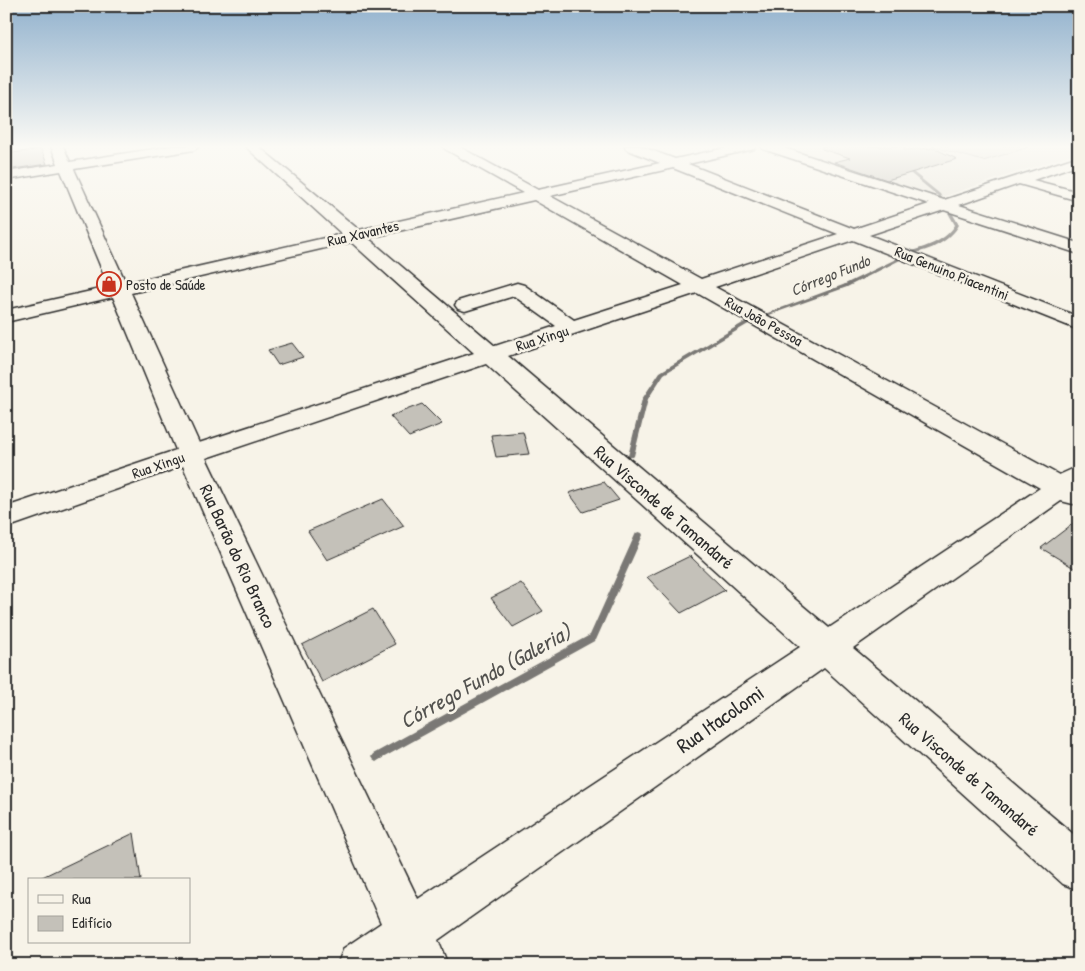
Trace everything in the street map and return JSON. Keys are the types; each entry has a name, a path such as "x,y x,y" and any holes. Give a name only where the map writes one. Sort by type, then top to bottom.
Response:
{"street":[{"name":"Rua Barão do Rio Branco","path":"76,191 191,454 417,948"},
{"name":"Rua Visconde de Tamandaré","path":"302,191 491,354 824,648 1079,868"},
{"name":"Rua João Pessoa","path":"530,191 1073,487"},
{"name":"Rua Xavantes","path":"6,316 547,191"},
{"name":"Rua Genuino Piacentini","path":"745,191 1079,324"},
{"path":"906,191 1079,249"},
{"name":"Rua Xingu","path":"6,518 491,354 987,191"},
{"path":"1059,191 1079,197"},
{"path":"465,305 517,289 572,328"},
{"name":"Rua Itacolomi","path":"361,965 417,948 824,648 1073,487"}],"shaded area":[{"path":"919,191 959,191 939,198"}],"building":[{"path":"292,343 303,357 278,365 268,350"},
{"path":"422,404 442,424 409,437 390,416"},
{"path":"523,432 529,454 496,457 491,435"},
{"path":"604,482 619,500 583,512 569,493"},
{"path":"383,499 404,526 327,560 308,531"},
{"path":"1079,519 1079,571 1041,548"},
{"path":"690,556 725,590 681,613 647,577"},
{"path":"521,583 543,611 513,627 491,598"},
{"path":"373,609 395,644 322,682 302,645"},
{"path":"134,833 141,878 40,878"}],"waterway":[{"name":"Córrego Fundo","path":"934,191 943,201"},
{"name":"Córrego Fundo","path":"914,252 926,248 950,235 957,225 949,211"},
{"name":"Córrego Fundo","path":"767,314 845,286 902,258"},
{"name":"Córrego Fundo","path":"631,456 645,399 662,373 748,322"},
{"name":"Córrego Fundo (Galeria)","path":"376,757 593,637 639,535"}],"place":[{"name":"Posto de Saúde","path":"109,284"}]}
